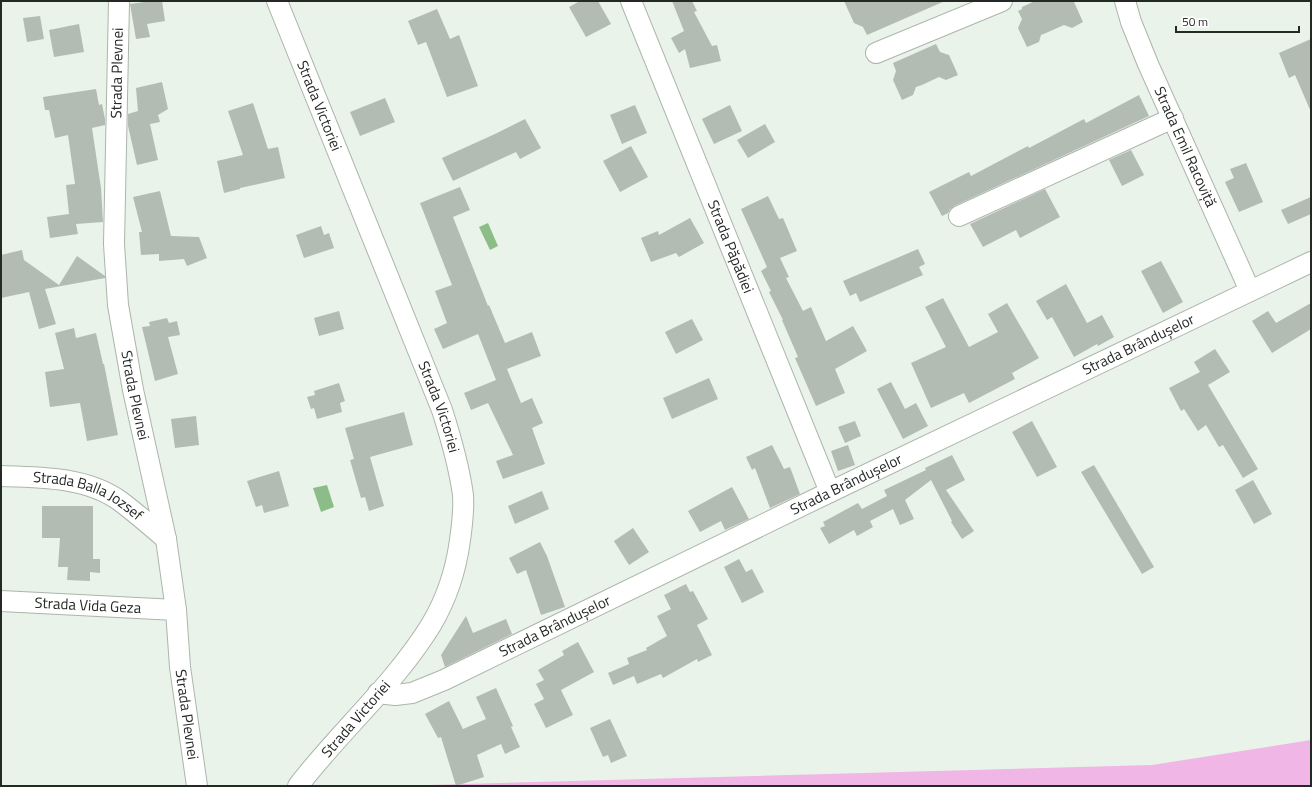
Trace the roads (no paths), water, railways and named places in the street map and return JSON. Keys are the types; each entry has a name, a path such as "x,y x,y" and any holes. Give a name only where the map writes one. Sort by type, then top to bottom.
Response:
{"street":[{"name":"Strada Plevnei","path":"119,1 114,244 118,305 133,390 166,539 176,610 180,668 197,786"},
{"name":"Strada Victoriei","path":"277,1 442,410 454,450 463,496 461,532 457,561 447,592 431,624 413,652 298,786"},
{"name":"Strada Păpădiei","path":"632,1 830,492"},
{"path":"876,53 1002,1"},
{"name":"Strada Emil Racoviță","path":"1125,1 1131,22 1148,64 1250,291"},
{"path":"959,216 1172,118"},
{"name":"Strada Brândușelor","path":"378,693 395,695 412,693 444,680 830,492 1311,262"},
{"name":"Strada Balla Jozsef","path":"1,476 63,480 94,488 119,501 166,539"},
{"name":"Strada Vida Geza","path":"1,601 176,610"}]}
